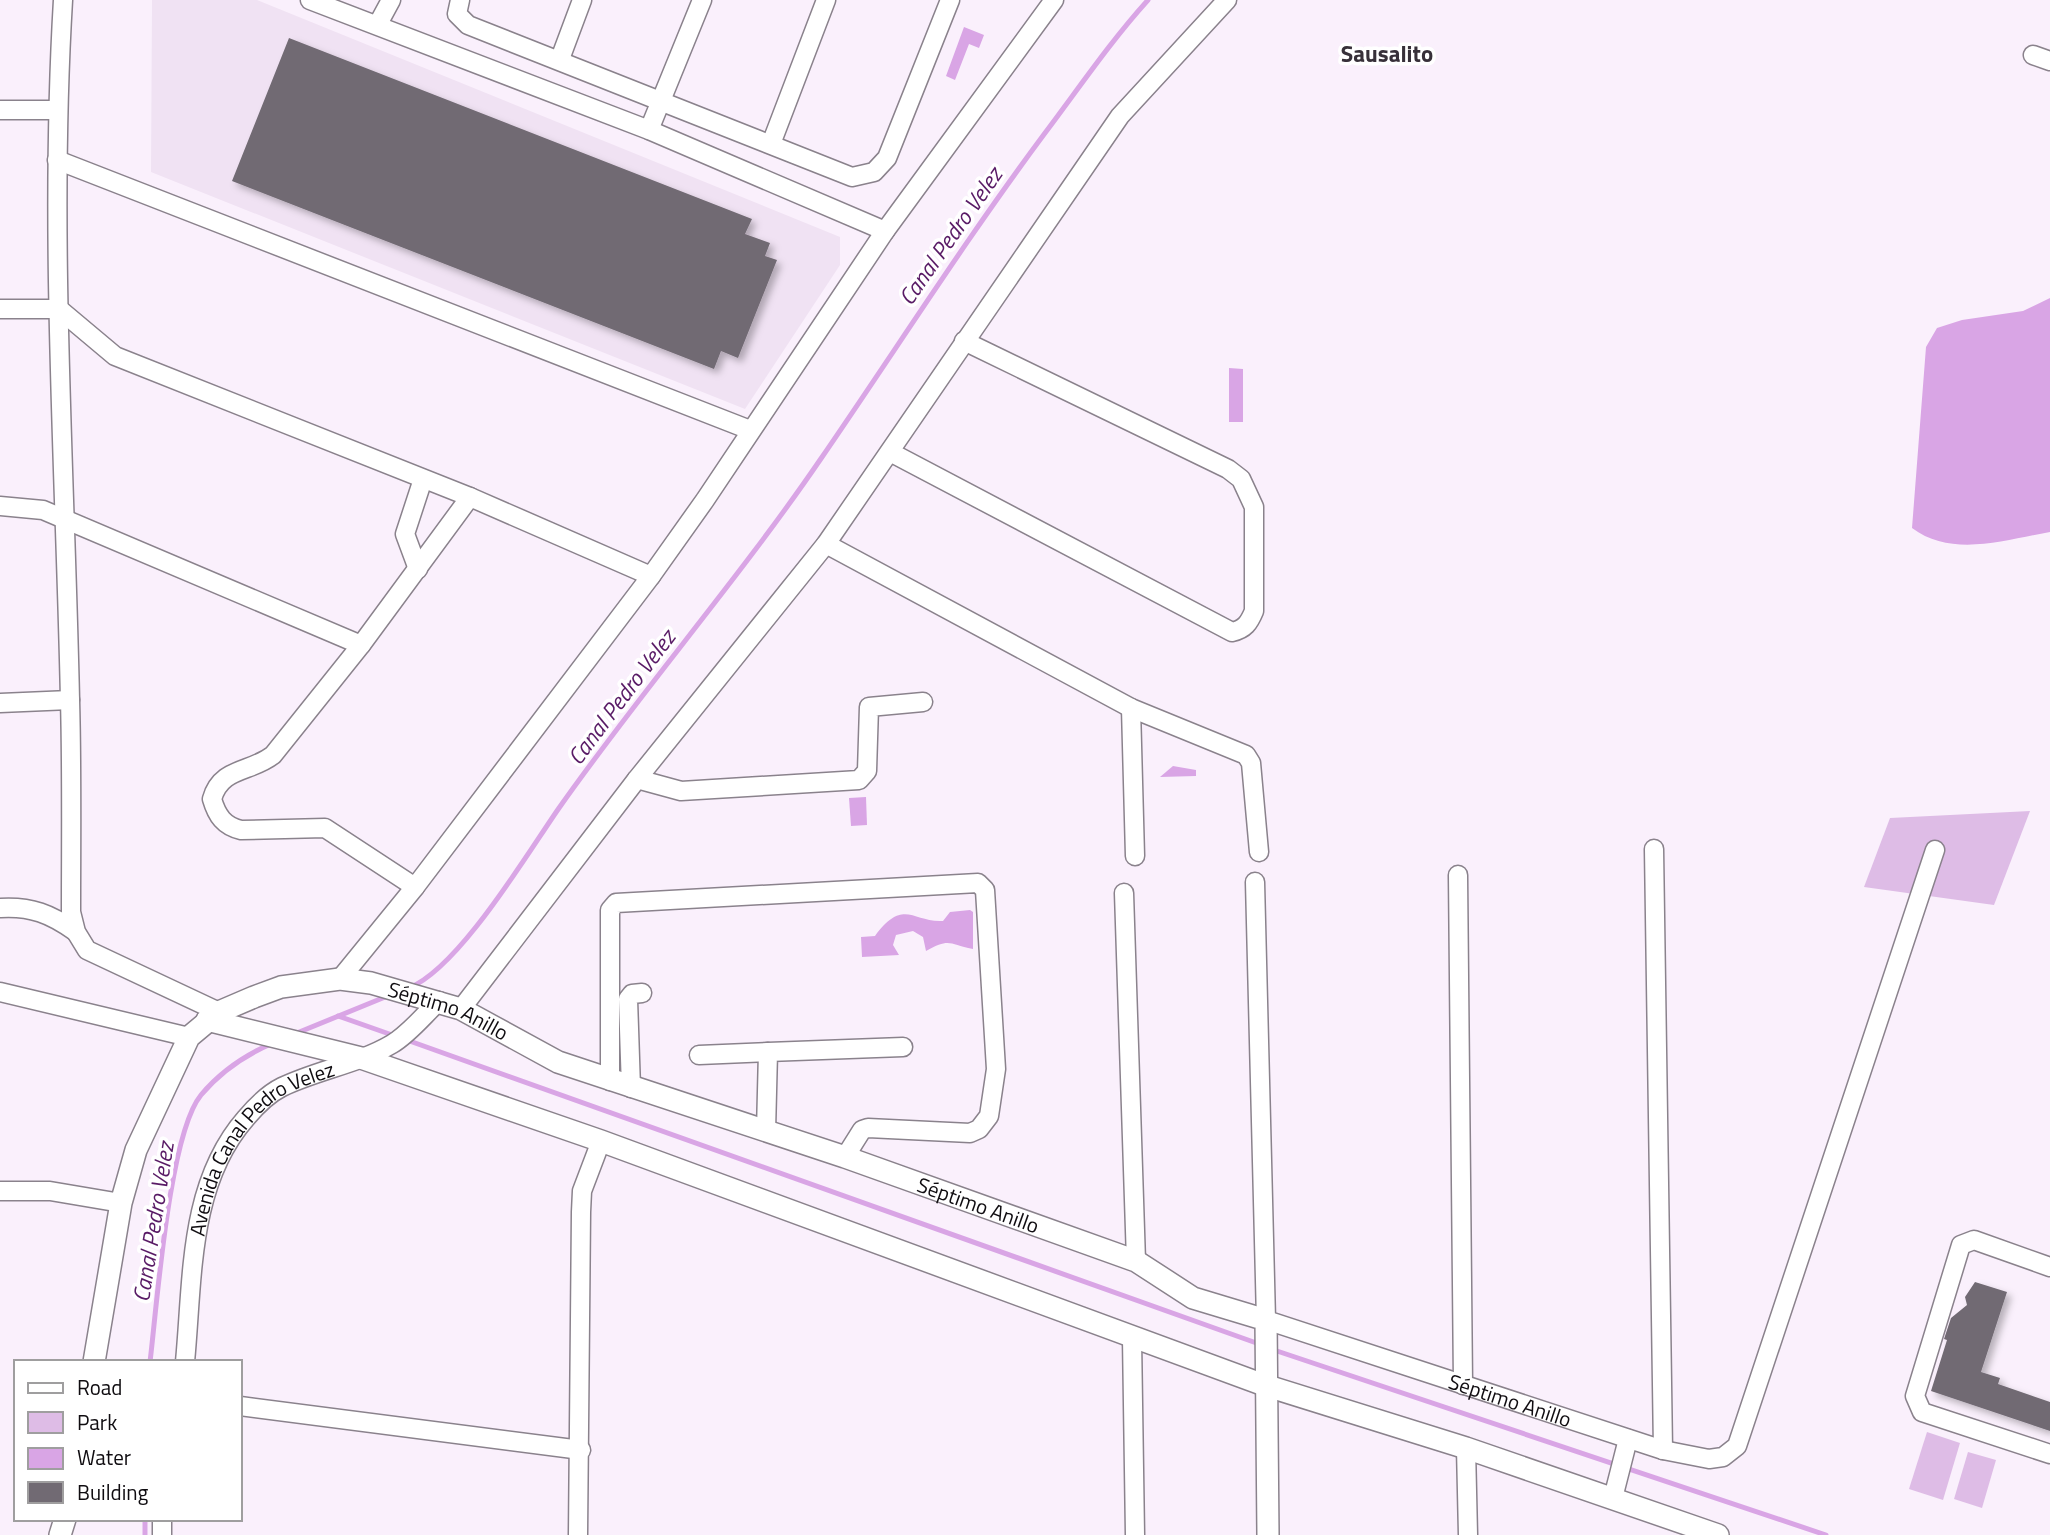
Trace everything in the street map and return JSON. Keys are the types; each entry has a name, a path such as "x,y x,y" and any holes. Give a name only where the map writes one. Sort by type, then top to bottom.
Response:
{"street":[{"path":"63,0 57,160 63,520 70,700 71,912 76,932 87,950 213,1016 245,1029 360,1058 601,1141 1264,1385 1466,1448 1616,1489 1681,1528 1718,1535"},
{"path":"310,0 649,130 885,231"},
{"path":"378,24 391,0"},
{"path":"460,0 457,14 468,25 852,177 865,176 881,166 950,0"},
{"path":"559,59 582,0"},
{"path":"649,130 702,0"},
{"path":"771,144 826,0"},
{"path":"340,979 415,887 651,576 885,231 1054,0"},
{"path":"461,1009 637,779 826,544 1120,116 1227,0"},
{"path":"0,110 57,110"},
{"path":"57,160 750,430"},
{"path":"0,309 59,309 115,356 470,497 651,576"},
{"path":"890,452 1232,632 1249,623 1254,611 1254,508 1241,479 1228,469 964,341"},
{"path":"418,569 405,534 423,479"},
{"path":"415,887 325,828 241,830 230,827 221,820 212,799 220,781 227,774 255,766 273,755 361,646 470,497"},
{"path":"0,506 43,510 361,646"},
{"path":"826,544 1131,708 1249,758 1259,852"},
{"path":"0,703 70,700"},
{"path":"637,779 681,791 859,780 867,771 869,707 923,702"},
{"path":"1131,708 1135,856"},
{"path":"1654,849 1662,1450"},
{"name":"Séptimo Anillo","path":"213,1016 281,987 340,979 371,983 435,1001 461,1009 558,1062 845,1157 1136,1261 1193,1298 1662,1450 1709,1459 1723,1457 1737,1446 1935,850"},
{"path":"1458,875 1463,1385"},
{"path":"1255,882 1266,1320 1264,1385 1268,1535"},
{"path":"610,1081 610,910 615,903 978,883 985,890 996,1069 989,1116 979,1129 970,1133 868,1128 862,1130 845,1157"},
{"path":"1124,893 1136,1261"},
{"path":"0,908 30,908 44,912 76,932"},
{"path":"0,992 189,1037"},
{"path":"631,1088 628,999 632,994 642,993"},
{"name":"Avenida Canal Pedro Velez","path":"185,1360 197,1234 205,1194 217,1160 242,1123 279,1088 392,1044 415,1024 435,1001"},
{"path":"94,1360 121,1203 136,1150 189,1037 213,1016"},
{"path":"699,1055 903,1047"},
{"path":"766,1132 768,1052"},
{"path":"578,1535 582,1191 601,1141"},
{"path":"0,1191 50,1191 121,1203"},
{"path":"2050,1267 1974,1240 1961,1245 1915,1396 1923,1412 2050,1454"},
{"path":"1132,1338 1135,1535"},
{"path":"242,1406 581,1450"},
{"path":"1616,1489 1628,1439"},
{"path":"1466,1448 1468,1535"}],"shaded area":[{"path":"152,0 257,0 840,237 840,265 745,409 151,172"}],"green space":[{"path":"2030,811 1994,905 1864,887 1890,818"},
{"path":"1927,1432 1960,1443 1943,1500 1909,1489"},
{"path":"1968,1452 1996,1460 1982,1508 1954,1499"}],"water":[{"path":"964,27 984,35 979,48 969,44 955,80 946,76"},
{"path":"2050,298 2050,532 1997,542 1961,545 1928,537 1912,528 1926,347 1937,328 1962,320 2023,311"},
{"path":"1229,368 1243,369 1243,422 1229,422"},
{"path":"1173,766 1196,770 1196,776 1160,777"},
{"path":"866,797 867,825 851,826 849,798"},
{"path":"950,912 973,912 973,949 946,943 926,951 923,937 913,931 896,935 893,945 899,955 862,957 861,937 875,936 894,917 909,915 943,921"}],"building":[{"path":"289,38 752,219 745,234 770,243 765,256 777,260 738,358 721,351 714,369 232,181"},
{"path":"1975,1282 2007,1292 1981,1372 2000,1378 1998,1384 2050,1402 2050,1431 1931,1391 1951,1318 1967,1305 1965,1297"}],"waterway":[{"name":"Canal Pedro Velez","path":"409,988 449,958 491,908 591,764 789,505 1016,173 1148,0"},
{"name":"Canal Pedro Velez","path":"292,1035 390,995"},
{"path":"338,1016 395,1036"},
{"path":"404,1039 1262,1345"},
{"name":"Canal Pedro Velez","path":"150,1360 166,1222 181,1145 190,1115 201,1095 225,1071 243,1058 273,1043"},
{"path":"1271,1349 1826,1535"},
{"name":"Canal Pedro Velez","path":"145,1521 145,1535"}],"district":[{"name":"Sausalito","path":"1387,53"}]}
